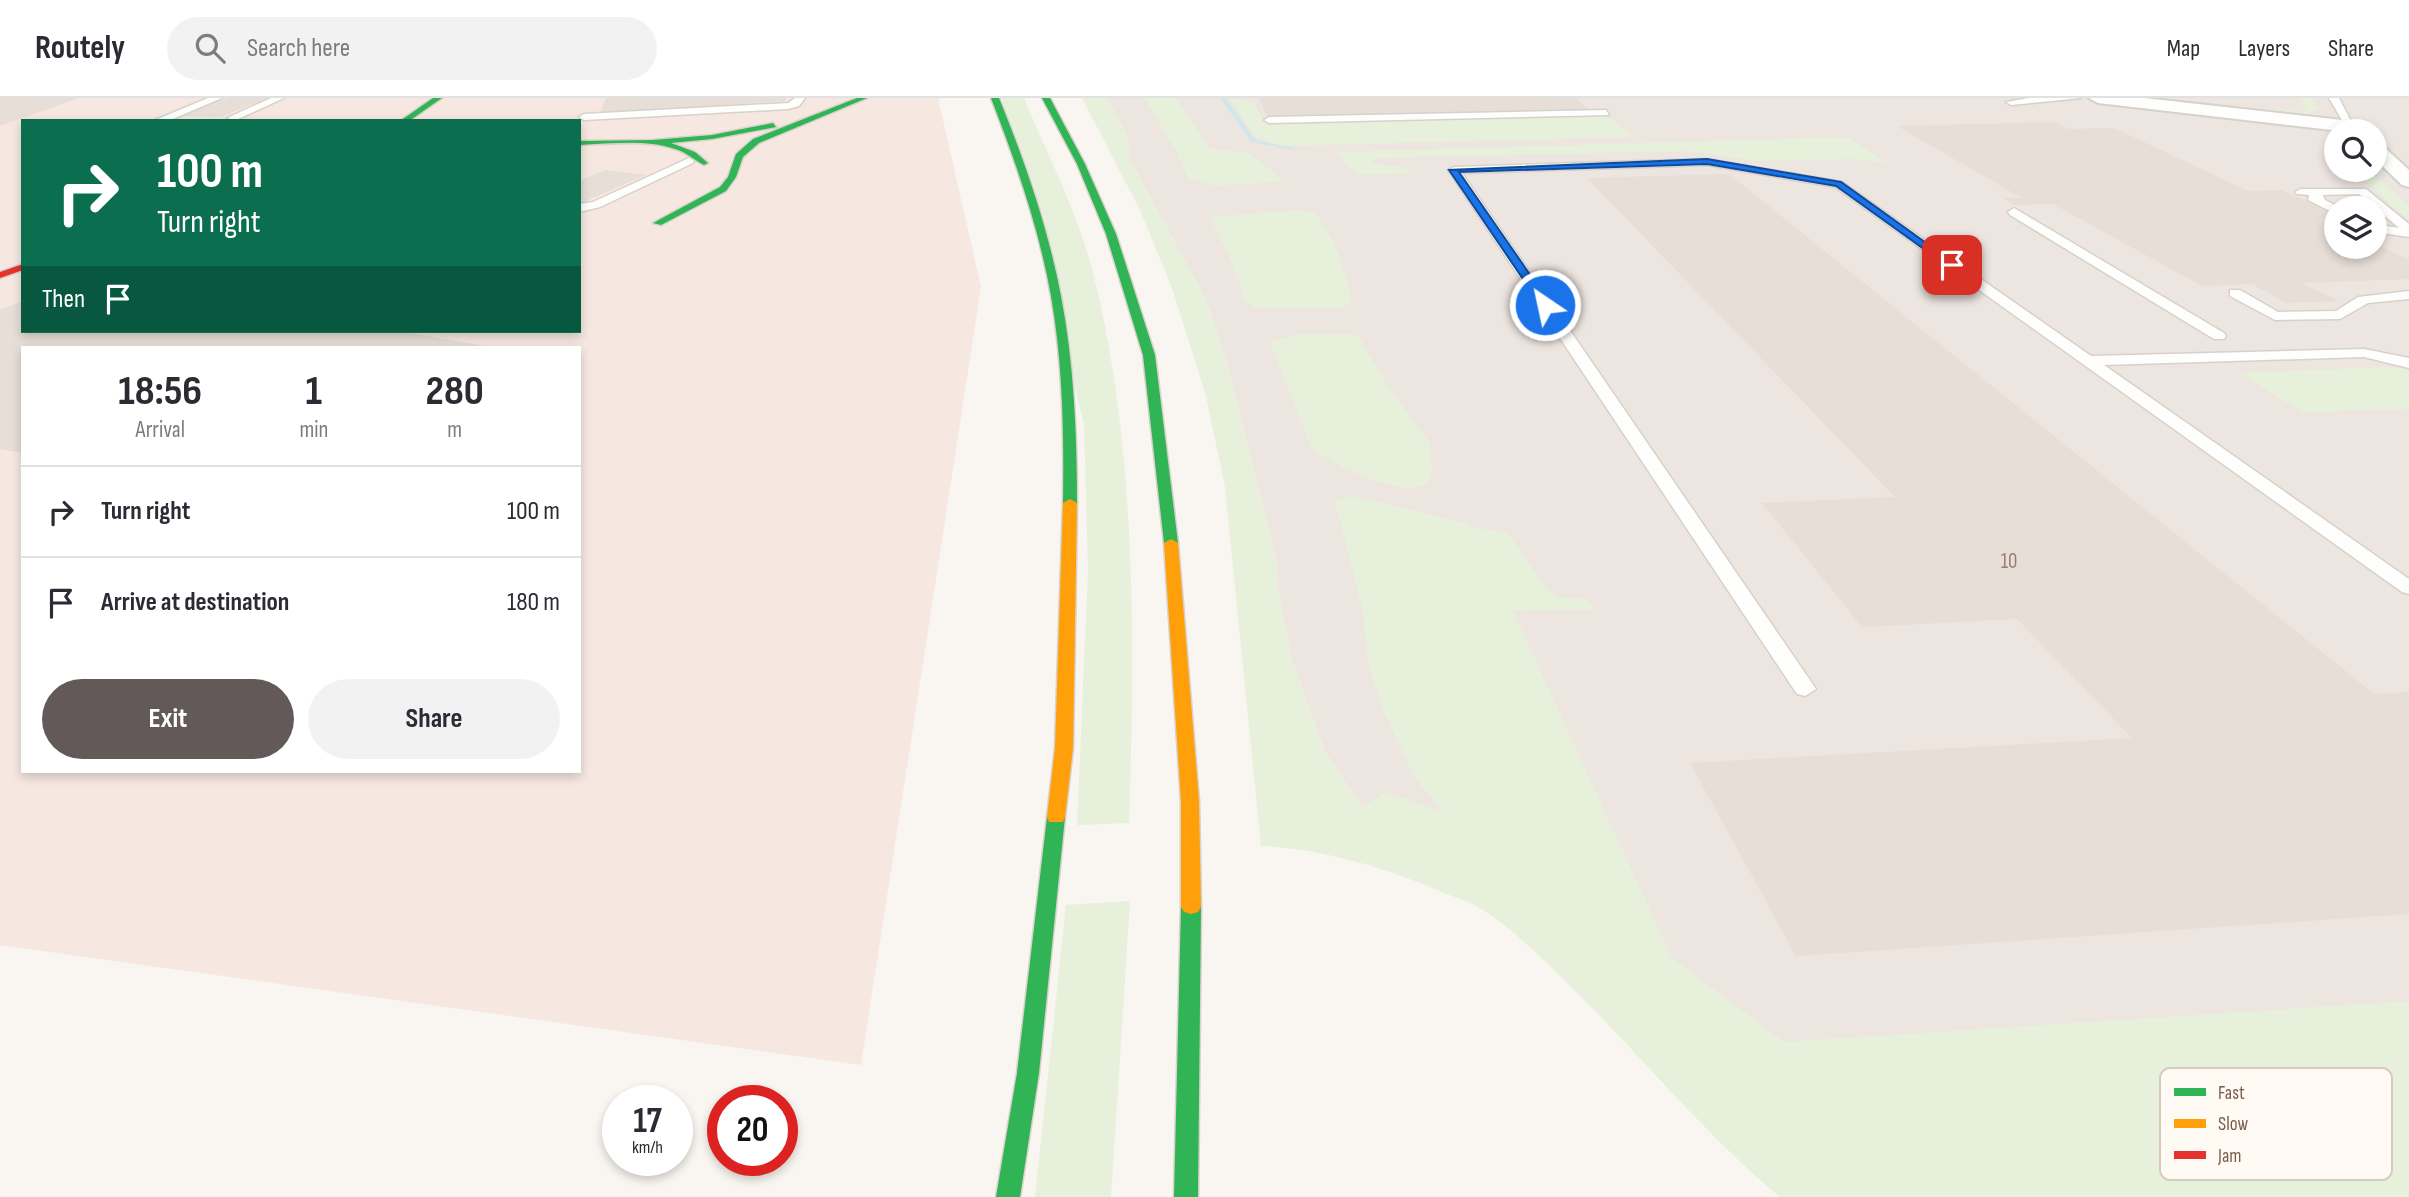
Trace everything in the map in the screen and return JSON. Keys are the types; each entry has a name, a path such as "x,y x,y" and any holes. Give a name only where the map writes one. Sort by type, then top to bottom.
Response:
{"main road":[{"path":"407,119 438,98"},
{"path":"581,143 644,143 712,137 760,128 851,98"},
{"path":"658,223 723,189 732,177 739,156 756,141 863,98"},
{"path":"995,98 1037,204 1059,300 1072,445 1064,748 1028,1073 1008,1197"},
{"path":"1046,98 1081,163 1111,234 1149,355 1170,524 1190,801 1191,936 1186,1197"},
{"path":"1079,126 1081,163"},
{"path":"644,143 693,152 701,156 696,162"},
{"path":"0,275 21,268"},
{"path":"1053,445 1070,544"}],"street":[{"path":"2098,98 2324,125"},
{"path":"2387,160 2409,181"}],"lane":[{"path":"163,119 218,98"},
{"path":"232,118 279,98"},
{"path":"584,117 788,106 796,104 800,98"},
{"path":"2011,102 2076,98"},
{"path":"2334,98 2347,119"},
{"path":"1269,120 1606,113"},
{"path":"581,208 596,205 696,162"},
{"path":"1805,689 1454,170 1707,162 1838,184 2409,588"},
{"path":"2301,192 2362,191 2368,196"},
{"path":"2324,198 2312,198 2324,204"},
{"path":"2014,212 2219,336"},
{"path":"2387,212 2409,231"},
{"path":"2387,229 2409,231"},
{"path":"2235,293 2275,316 2340,315 2349,304 2373,297 2409,295"},
{"path":"2389,296 2409,308"},
{"path":"2089,361 2409,352"},
{"path":"2364,353 2409,363"}],"shaded area":[{"path":"0,98 938,98 981,287 861,1065 0,945"},
{"path":"1107,98 2409,98 2409,1197 2326,1180 2392,1180 2392,1068 2160,1068 2160,1146 1690,1050 1374,826 1325,752 1292,660 1278,591 1276,559 1224,352 1205,298 1130,160 1128,138"}],"green space":[{"path":"1002,98 1024,98 1069,201 1084,243 1106,332 1125,471 1129,542 1132,684 1129,823 1077,825 1088,570 1084,424"},
{"path":"1082,98 1107,98 1128,138 1130,160 1205,298 1224,352 1276,559 1278,591 1292,660 1325,752 1361,807 1387,792 1443,812 1415,778 1381,706 1368,660 1362,608 1335,501 1351,496 1463,522 1475,528 1507,532 1545,587 1558,597 1587,599 1594,609 1513,611 1672,958 1784,1042 2409,1001 2409,1197 1780,1197 1698,1120 1547,963 1483,910 1422,884 1354,861 1308,851 1261,846 1225,487 1206,396 1172,288 1140,210"},
{"path":"1144,98 1176,98 1209,148 1248,153 1283,179 1214,186 1188,178 1177,153"},
{"path":"1230,98 1254,102 1264,123 1607,115 1633,137 1280,146 1254,136"},
{"path":"2123,98 2307,112 2299,98 2312,98 2319,109 2306,114 2290,114"},
{"path":"1847,137 1887,163 1855,159 1755,161 1687,151 1376,158 1371,163 1405,168 1411,173 1357,175 1345,164 1338,152"},
{"path":"2366,182 2382,182 2409,205 2409,220 2387,201 2387,196 2382,196"},
{"path":"1297,210 1315,213 1334,244 1351,301 1341,309 1254,308 1245,301 1233,265 1210,217"},
{"path":"1301,334 1358,335 1386,384 1429,442 1432,471 1427,485 1415,488 1400,487 1367,478 1335,463 1311,447 1270,342"},
{"path":"2386,367 2409,369 2409,409 2302,412 2239,373"},
{"path":"1130,901 1111,1197 1035,1197 1066,905"}],"building":[{"path":"0,98 79,98 0,126"},
{"path":"228,98 267,98 221,117 182,116"},
{"path":"606,98 786,98 785,101 600,113"},
{"path":"1259,98 1576,98 1589,110 1267,117"},
{"path":"2054,122 2069,129 2114,128 2248,191 2282,190 2324,209 2324,219 2319,219 2324,221 2324,259 2387,259 2387,250 2409,260 2409,279 2302,283 2339,301 2286,303 2252,284 2202,286 2053,204 2014,205 2003,198 2022,198 1897,126"},
{"path":"605,170 646,175 581,203 581,180"},
{"path":"1729,174 2374,694 2409,692 2409,914 1796,956 1690,763 2132,738 2017,619 1862,627 1762,503 1895,497 1587,178"},
{"path":"21,302 21,333 410,333 484,346 21,346 21,453 0,449 0,310"}],"waterway":[{"path":"1223,98 1253,141 1292,149"}],"traffic: fast":[{"path":"407,119 438,98"},
{"path":"658,223 723,189 732,177 739,156 756,141 863,98"},
{"path":"995,98 1032,198 1056,296 1068,396 1070,503"},
{"path":"1046,98 1081,164 1111,234 1149,355 1171,543"},
{"path":"644,143 712,137 773,125"},
{"path":"581,143 662,143 692,153 704,163"},
{"path":"1008,1197 1028,1073 1056,817"},
{"path":"1186,1197 1191,907"}],"traffic: slow":[{"path":"1056,817 1064,748 1070,503"},
{"path":"1171,543 1190,801 1191,907"}],"traffic: jam":[{"path":"0,275 21,268"}],"route":[{"path":"1545,305 1454,170 1707,162 1838,184 1952,265"}]}
